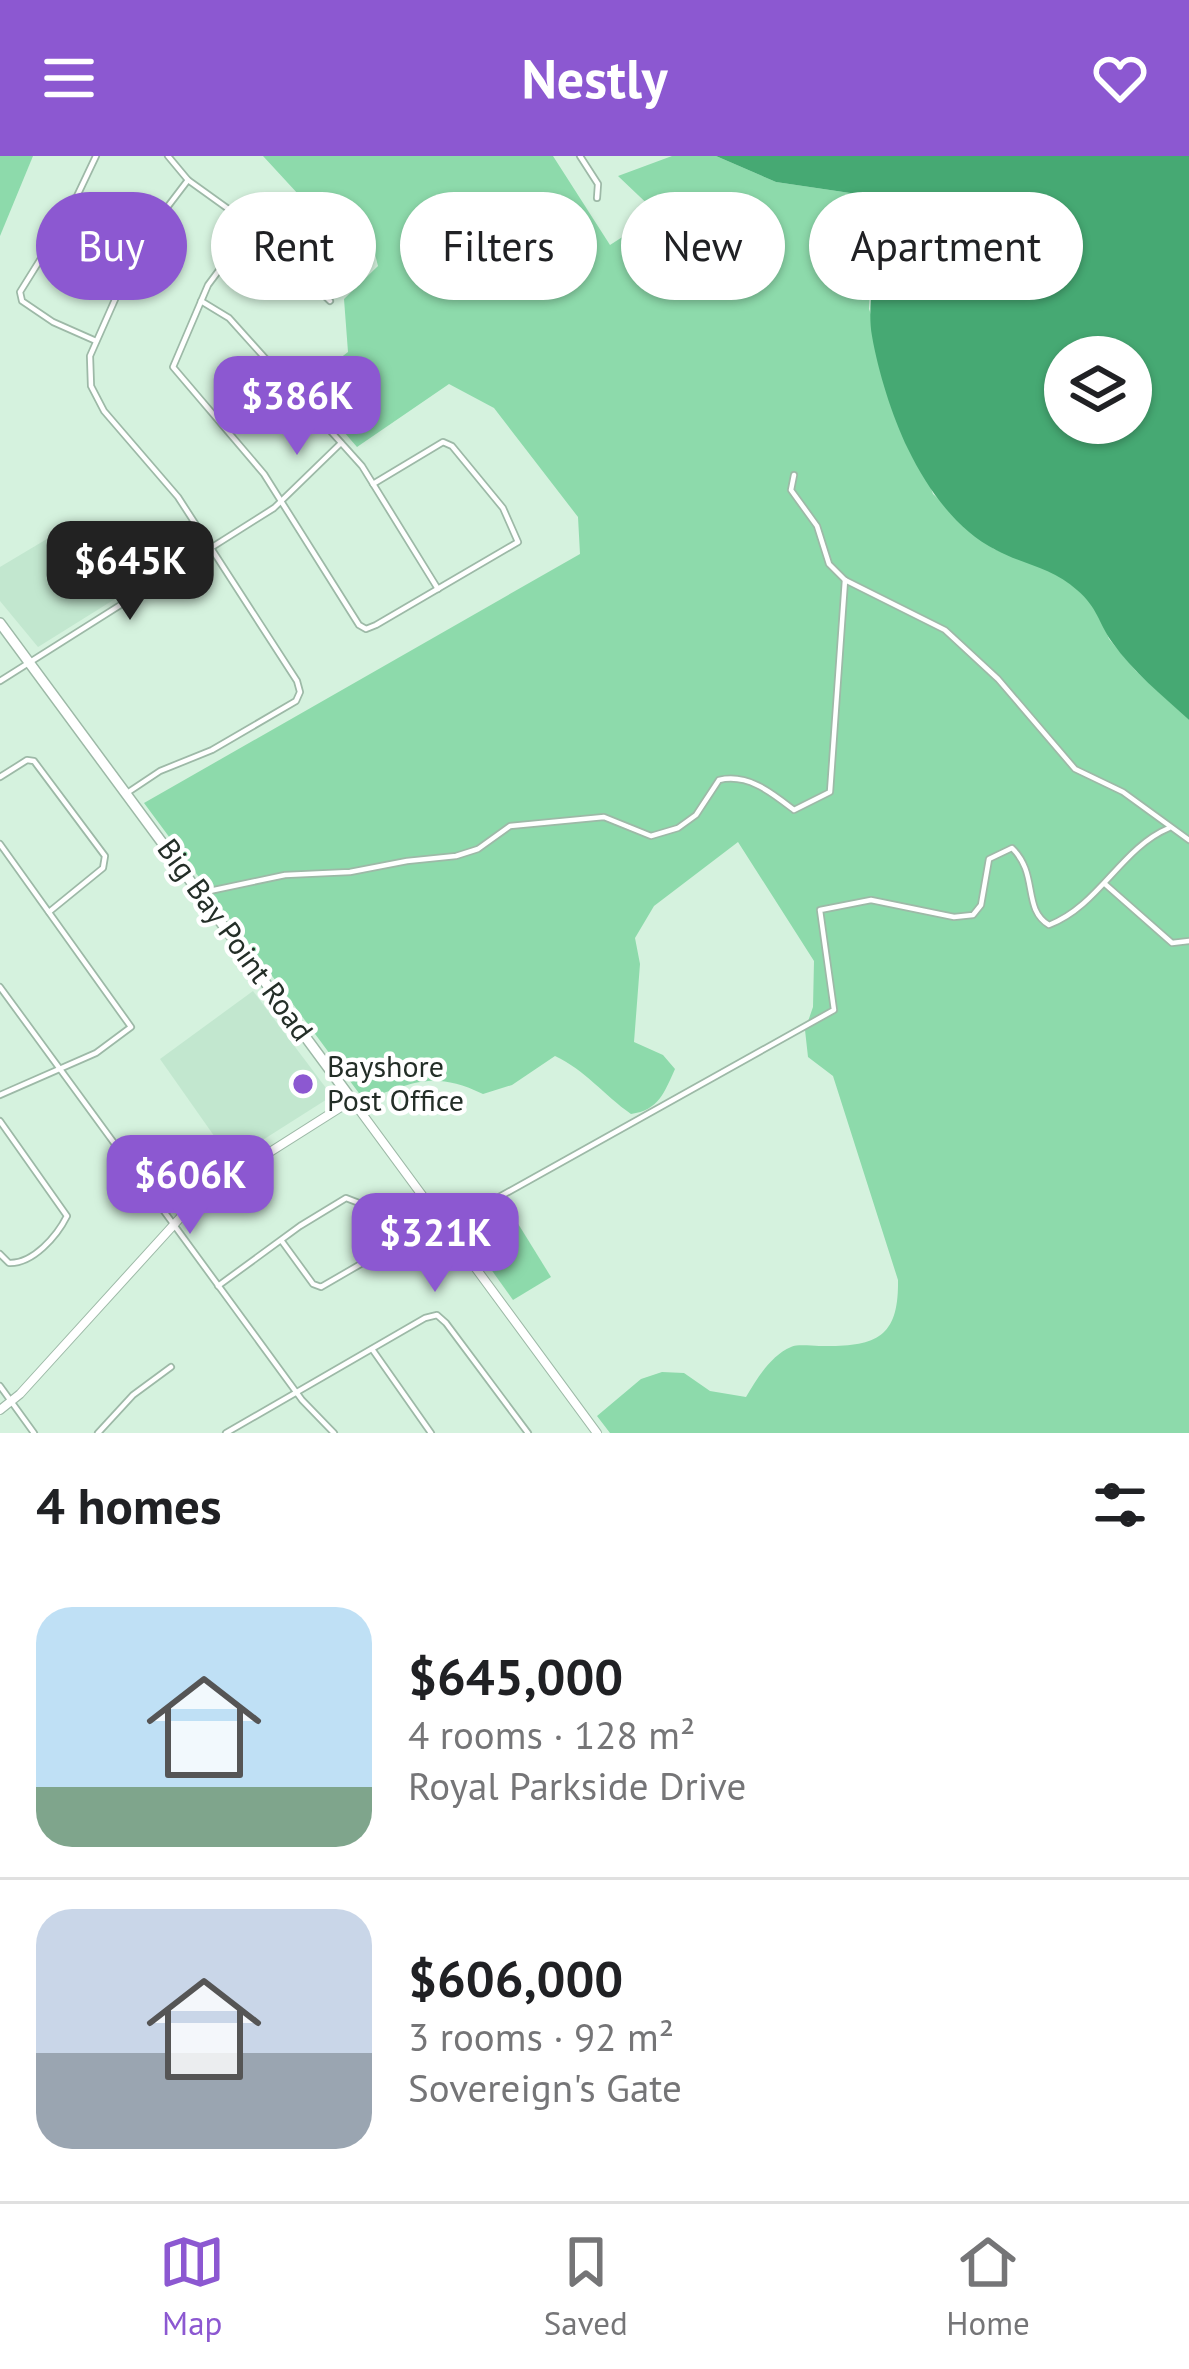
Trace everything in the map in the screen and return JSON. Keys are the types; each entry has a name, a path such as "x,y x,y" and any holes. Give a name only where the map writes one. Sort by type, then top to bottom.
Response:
{"main road":[{"name":"Big Bay Point Road","path":"0,622 352,1100"}],"street":[{"path":"96,156 68,215 20,292 22,301 52,322 96,341"},
{"path":"168,156 188,180 211,196"},
{"path":"580,156 598,184 597,197"},
{"path":"127,794 160,771 212,750 296,701 300,692 178,497 99,404 91,386 88,367 96,341 143,238 188,180"},
{"path":"211,281 172,368 282,501 363,627 376,625 518,542 514,527 477,476 443,442 374,484"},
{"path":"202,302 230,319 341,443 374,484 438,590"},
{"path":"0,682 282,501 341,443"},
{"path":"794,475 791,490 817,526 829,564 845,580 945,630 1011,694 1075,769 1123,792 1189,840"},
{"path":"200,893 285,875 350,872 456,856 478,849 510,826 604,817 651,836 678,828 696,815 719,780 736,776 768,790 794,810 830,792 845,580"},
{"path":"0,777 26,760 35,762 105,856 103,868 48,913"},
{"path":"446,1227 834,1010 820,910 871,901 973,915 981,905 989,860 1012,848 1025,861 1035,912 1049,925 1074,915 1169,828"},
{"path":"0,844 131,1027 95,1053 0,1095"},
{"path":"1105,884 1172,943 1189,941"},
{"path":"0,987 296,1392 334,1433"},
{"path":"0,1410 219,1181 352,1100"},
{"name":"Big Bay Point Road","path":"352,1100 597,1433"},
{"path":"0,1121 68,1216 49,1240 20,1263 9,1264 0,1254"},
{"path":"218,1286 281,1240 352,1198 385,1243 378,1254 318,1287 281,1240"},
{"path":"226,1433 431,1315 442,1317 528,1433"},
{"path":"372,1349 431,1433"},
{"path":"98,1433 134,1395 171,1367"},
{"path":"0,1386 34,1433"}],"shaded area":[{"path":"0,156 33,156 0,236"},
{"path":"263,156 553,156 576,192 400,192 400,300 597,300 597,225 610,245 621,238 621,300 785,300 785,192 635,192 618,176 672,156 716,156 776,182 844,192 809,192 809,300 869,300 933,494 994,549 1056,573 1077,589 1098,610 1109,639 1136,671 1189,720 1189,1433 610,1433 597,1416 641,1379 662,1372 684,1373 710,1391 746,1397 783,1351 869,1341 880,1336 894,1315 898,1280 833,1076 808,1057 805,1030 813,1007 814,961 738,842 654,906 635,938 640,964 634,1042 663,1055 675,1069 664,1093 648,1109 631,1114 555,1056 512,1085 483,1094 436,1081 410,1084 364,1100 144,803 580,554 578,517 494,408 449,384 357,447 304,386 348,352 344,300 376,300 376,192 296,192"},
{"path":"716,156 1189,156 1189,720 1129,663 1077,590 982,542 944,507 908,449 891,408 872,336 871,300 1083,300 1083,192 844,192 776,182"},
{"path":"72,524 123,594 38,647 0,601 0,567"},
{"path":"253,991 332,1096 231,1160 160,1059"},
{"path":"504,1201 551,1277 513,1300 465,1233"}],"place":[{"name":"Bayshore Post Office","path":"303,1084"}]}
